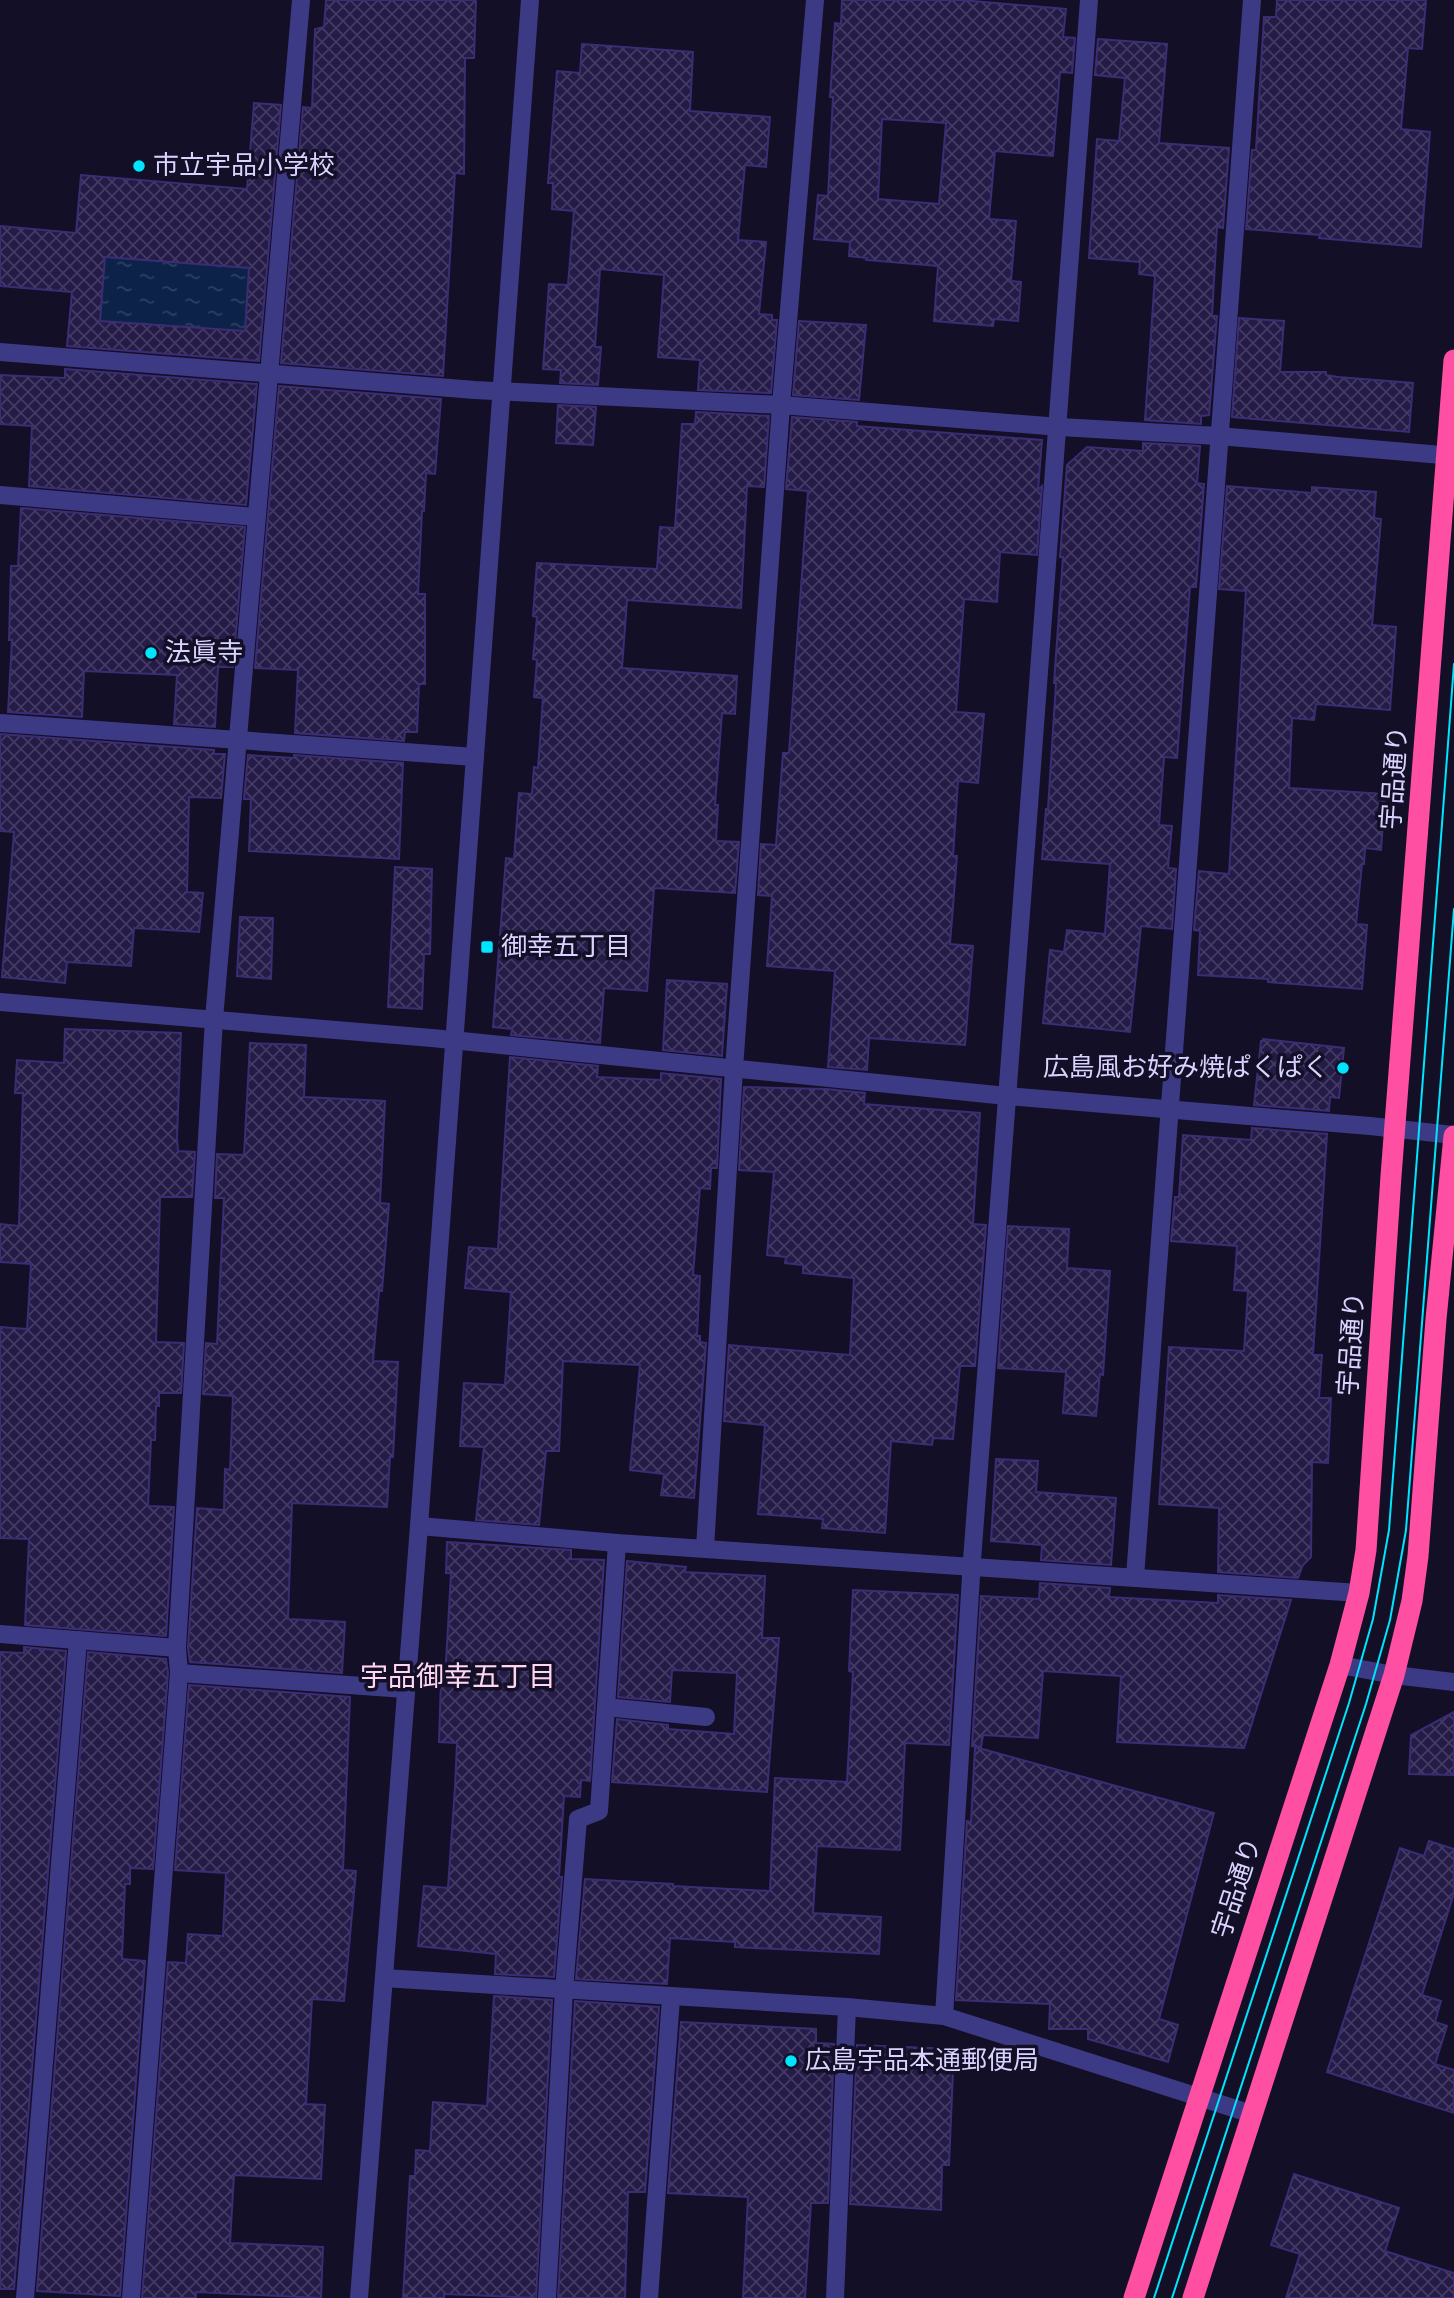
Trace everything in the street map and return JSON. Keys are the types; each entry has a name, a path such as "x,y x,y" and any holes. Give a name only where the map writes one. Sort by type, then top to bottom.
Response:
{"highway":[{"name":"宇品通り","path":"1134,2298 1340,1665 1359,1593 1366,1549 1396,1129 1451,456 1454,360"},
{"path":"1193,2298 1394,1675 1412,1601 1454,1135"}],"street":[{"path":"131,2298 179,1673 177,1648 214,1019 301,0"},
{"path":"359,2298 419,1526 530,0"},
{"path":"705,1548 734,1069 781,405 815,0"},
{"path":"944,2016 972,1566 1060,427 1090,0"},
{"path":"1135,1577 1252,0"},
{"path":"0,352 503,392 781,405 1060,427 1218,436 1451,456"},
{"path":"0,495 256,517"},
{"path":"0,723 475,757"},
{"path":"0,1002 214,1019 1007,1096 1454,1135"},
{"path":"419,1526 618,1543 1359,1593"},
{"path":"547,2298 564,1990 579,1819 599,1811 618,1543"},
{"path":"0,1634 177,1648"},
{"path":"25,2298 78,1640"},
{"path":"1340,1665 1454,1682"},
{"path":"179,1673 405,1689"},
{"path":"606,1707 706,1717"},
{"path":"384,1978 847,2007 944,2016 1252,2114"},
{"path":"649,2298 671,1998"},
{"path":"835,2298 847,2007"}],"water":[{"path":"109,200 249,268 245,331 100,321"}],"building":[{"path":"326,0 476,0 474,58 465,58 464,174 455,173 443,376 281,363 303,107 312,108 315,29 324,27"},
{"path":"842,0 961,0 1066,9 1063,37 1075,38 1072,73 1060,72 1053,156 995,151 989,219 1016,221 1011,281 1021,282 1018,321 994,319 993,326 934,321 938,266 866,260 867,258 849,256 850,242 814,239 818,195 828,196 835,23 841,24","holes":["882,119 946,123 939,204 878,199"]},
{"path":"1277,0 1426,0 1422,49 1408,48 1401,129 1430,132 1421,247 1246,229 1252,150 1256,150 1264,17 1276,17"},
{"path":"1098,39 1167,44 1159,143 1229,148 1223,228 1217,227 1212,316 1217,316 1209,415 1201,416 1201,424 1145,420 1155,276 1139,274 1140,262 1089,258 1097,139 1119,141 1125,78 1095,75"},
{"path":"582,44 693,52 690,111 770,117 766,167 745,165 738,240 766,242 759,314 772,315 772,320 777,320 771,393 698,390 700,360 658,357 664,275 600,269 595,347 601,347 598,385 560,383 561,370 543,369 549,284 568,285 574,211 552,209 553,183 548,183 557,71 580,73"},
{"path":"254,103 281,105 259,361 67,346 72,292 0,286 0,226 76,233 81,175 247,189","holes":["105,257 249,268 245,331 100,321"]},
{"path":"1239,318 1284,321 1280,372 1326,372 1326,375 1338,377 1413,383 1409,432 1232,417"},
{"path":"799,321 866,325 859,400 793,395"},
{"path":"65,369 257,384 246,505 29,486 32,426 0,424 0,375 65,378"},
{"path":"279,386 441,399 435,474 426,473 422,511 418,594 425,594 425,684 419,684 417,732 405,732 404,741 295,733 298,670 255,668"},
{"path":"558,405 596,407 593,445 556,443"},
{"path":"696,412 769,416 764,487 747,486 741,608 627,600 622,668 737,676 735,714 722,713 715,805 718,805 716,841 739,842 735,893 654,888 647,991 604,988 600,1043 511,1035 512,1029 493,1027 506,858 514,859 519,793 532,794 534,767 538,768 543,698 534,697 537,660 533,659 537,617 533,616 537,563 657,569 660,527 675,528 682,424 695,424"},
{"path":"792,417 857,422 857,426 1042,440 1037,555 1000,552 997,602 964,599 956,712 984,714 978,783 958,781 953,856 957,856 950,944 973,946 965,1045 869,1038 867,1070 828,1067 835,971 767,966 772,896 758,895 761,844 776,845 783,753 789,753 808,491 786,489"},
{"path":"1143,443 1200,446 1197,483 1204,484 1196,587 1190,587 1177,758 1164,757 1159,825 1172,826 1168,868 1176,869 1172,929 1141,926 1130,1032 1043,1023 1050,950 1064,952 1067,930 1105,934 1110,864 1042,859 1056,683 1063,557 1060,557 1067,465 1087,447 1143,451"},
{"path":"1227,486 1312,493 1312,487 1376,492 1374,518 1381,519 1372,625 1396,627 1390,710 1316,704 1314,720 1292,718 1289,788 1385,794 1381,850 1365,848 1362,864 1356,924 1367,925 1362,989 1198,975 1200,931 1194,930 1199,871 1229,874 1246,591 1219,589"},
{"path":"21,508 245,527 233,667 218,667 215,727 174,724 177,675 84,671 82,717 8,712 12,640 9,640 11,566 18,566"},
{"path":"0,734 214,750 214,754 225,754 221,798 189,797 187,892 203,893 199,932 134,928 131,966 67,962 65,983 2,977 14,832 0,831"},
{"path":"248,755 294,758 294,755 403,763 399,859 249,851 251,799 244,799"},
{"path":"395,867 432,869 430,954 424,954 422,1009 388,1007"},
{"path":"240,917 273,918 271,979 237,976"},
{"path":"667,980 727,984 722,1056 663,1050"},
{"path":"65,1029 181,1033 177,1138 178,1151 195,1152 192,1197 160,1197 156,1342 184,1343 181,1393 159,1393 155,1440 151,1440 148,1506 174,1507 166,1636 25,1625 29,1539 0,1538 0,1327 27,1329 31,1264 0,1262 0,1224 19,1226 23,1093 15,1093 17,1060 64,1063"},
{"path":"1263,1039 1344,1048 1339,1098 1330,1097 1329,1111 1254,1105"},
{"path":"250,1043 306,1045 304,1097 385,1101 380,1203 389,1204 373,1361 398,1362 393,1457 390,1457 387,1507 292,1503 288,1619 345,1622 342,1673 190,1662 188,1648 197,1508 224,1510 225,1469 230,1470 233,1396 203,1394 206,1343 217,1344 224,1198 215,1198 217,1154 244,1155"},
{"path":"510,1057 598,1066 597,1077 661,1080 661,1073 721,1079 717,1168 711,1168 710,1189 700,1188 693,1275 700,1276 697,1336 700,1336 700,1342 706,1343 694,1498 661,1495 664,1474 630,1470 640,1365 563,1361 559,1451 546,1451 539,1525 476,1520 484,1447 460,1446 464,1383 505,1385 511,1292 465,1288 469,1247 498,1249"},
{"path":"744,1087 865,1093 864,1104 980,1113 973,1224 986,1225 975,1366 960,1366 953,1439 933,1438 932,1445 891,1441 885,1533 822,1528 823,1519 758,1514 765,1425 724,1421 729,1345 850,1355 854,1278 803,1273 803,1265 785,1263 786,1257 767,1255 774,1172 739,1170"},
{"path":"1252,1128 1327,1134 1313,1355 1322,1355 1319,1398 1331,1398 1328,1463 1312,1462 1311,1557 1303,1565 1298,1578 1218,1572 1219,1508 1159,1504 1169,1347 1244,1351 1248,1291 1234,1290 1237,1246 1171,1241 1175,1197 1179,1197 1183,1135 1251,1140"},
{"path":"1008,1226 1069,1229 1067,1268 1110,1271 1103,1375 1100,1374 1096,1416 1063,1413 1066,1372 998,1368"},
{"path":"996,1459 1038,1461 1036,1492 1116,1498 1111,1565 1041,1560 1042,1545 991,1541"},
{"path":"447,1542 571,1550 571,1559 604,1560 590,1781 581,1780 580,1797 564,1796 559,1877 562,1877 554,1977 495,1974 496,1954 418,1946 424,1886 448,1888 457,1743 439,1742 441,1679 445,1680 451,1573 446,1573"},
{"path":"627,1561 686,1567 685,1572 765,1576 762,1638 779,1638 767,1792 612,1782 617,1719 668,1725 668,1729 734,1734 737,1673 672,1670 670,1702 618,1697"},
{"path":"1040,1583 1110,1588 1109,1597 1218,1603 1218,1595 1291,1600 1244,1748 1117,1742 1121,1676 1043,1671 1038,1738 983,1735 981,1747 972,1746 981,1596 1039,1599"},
{"path":"853,1590 958,1595 949,1745 905,1743 900,1850 817,1846 813,1913 881,1917 879,1954 735,1947 735,1942 670,1938 667,1984 576,1979 585,1879 770,1891 775,1778 847,1782 853,1672 849,1671"},
{"path":"24,1647 66,1651 14,2289 0,2289 0,1652 24,1653"},
{"path":"88,1652 166,1659 168,1673 153,1869 130,1868 130,1884 125,1884 122,1959 145,1961 120,2296 37,2291"},
{"path":"189,1685 350,1697 343,1870 356,1871 344,2001 312,1999 306,2104 325,2105 321,2179 234,2175 230,2243 323,2247 321,2298 196,2292 196,2298 142,2298 168,1962 186,1963 188,1934 223,1936 226,1873 175,1870"},
{"path":"1454,1712 1454,1775 1409,1774 1411,1735"},
{"path":"975,1747 1214,1813 1159,2019 1178,2025 1168,2062 1088,2039 1088,2029 1049,2029 1050,2004 956,2000 967,1821 971,1822"},
{"path":"1429,1841 1454,1849 1454,1893 1422,1995 1441,2001 1435,2022 1447,2026 1435,2064 1454,2070 1454,2113 1327,2072 1400,1848 1424,1856"},
{"path":"494,1996 552,2000 536,2298 444,2294 444,2298 403,2298 410,2176 415,2176 416,2150 430,2151 433,2102 487,2106"},
{"path":"575,2001 659,2007 645,2192 628,2192 625,2298 558,2298"},
{"path":"681,2022 816,2029 816,2043 834,2044 828,2203 811,2203 805,2298 743,2298 748,2197 668,2193"},
{"path":"857,2045 954,2049 949,2165 942,2165 941,2210 850,2204"},
{"path":"1294,2174 1399,2208 1385,2251 1454,2273 1454,2298 1286,2298 1300,2254 1271,2245"}],"tram line":[{"path":"1154,2298 1349,1703 1373,1619 1389,1530 1454,664"},
{"path":"1172,2298 1366,1704 1390,1620 1406,1530 1454,909"}],"place":[{"name":"市立宇品小学校","path":"139,166"},
{"name":"法眞寺","path":"151,653"},
{"name":"御幸五丁目","path":"487,947"},
{"name":"広島風お好み焼ぱくぱく","path":"1343,1068"},
{"name":"広島宇品本通郵便局","path":"791,2061"}],"district":[{"name":"宇品御幸五丁目","path":"458,1677"}]}
